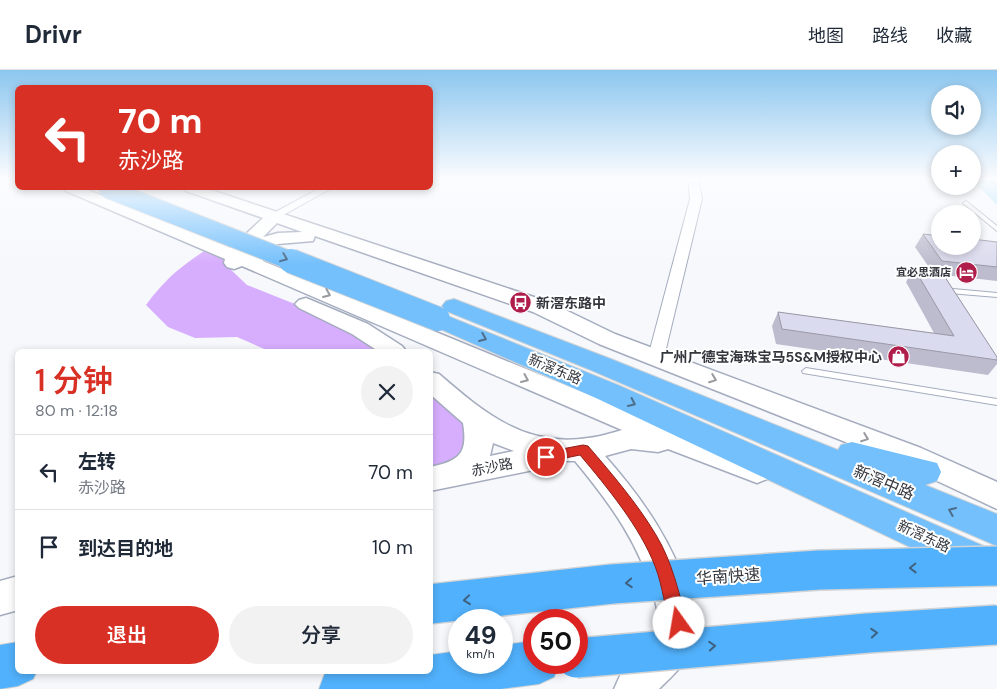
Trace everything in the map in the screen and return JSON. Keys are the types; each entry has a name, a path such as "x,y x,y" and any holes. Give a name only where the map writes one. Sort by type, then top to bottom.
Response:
{"highway":[{"name":"新滘东路","path":"159,207 771,434"},
{"name":"新滘东路","path":"187,207 446,312 608,392 997,570"},
{"path":"665,367 771,434 925,472"},
{"name":"新滘中路","path":"771,434 997,530"},
{"name":"华南快速","path":"433,604 612,584 789,572 997,566"},
{"path":"588,657 868,633 997,625"},
{"path":"0,666 15,664"},
{"path":"341,689 523,664"}],"main road":[{"path":"117,207 266,268 554,392 694,448 879,515"},
{"path":"223,207 248,216 271,220 542,307 665,367"},
{"path":"238,207 307,237 911,456 997,496"},
{"path":"202,242 226,241 244,236 253,229 254,225 248,216"},
{"path":"271,220 235,255 234,263 243,274 258,283 352,325 391,349"},
{"path":"266,268 254,258 256,248 272,240 307,237"},
{"path":"433,383 476,421 504,437 522,444 583,450 608,479 651,540 663,567 679,623 679,635 670,652 647,672 634,689"},
{"path":"554,392 581,409 591,418 596,429 583,450"},
{"path":"441,477 472,462 479,452 481,442 476,421"},
{"name":"赤沙路","path":"441,477 583,450 629,438 656,440 694,448"},
{"path":"925,472 997,486"},
{"path":"0,598 15,595"}],"street":[{"path":"271,220 294,207"},
{"path":"665,367 695,207"}],"lane":[{"path":"971,207 997,229"},
{"path":"950,298 945,290 997,295"},
{"path":"806,371 997,402"}],"shaded area":[{"path":"209,248 218,252 226,265 247,285 320,314 380,349 264,349 237,337 195,338 168,327 146,305 174,273"},
{"path":"433,395 461,420 467,437 459,459 433,467"}],"building":[{"path":"923,234 931,235 931,245"},
{"path":"981,240 997,242 997,267 942,261 938,255 981,255"},
{"path":"914,268 941,271 997,357 997,360 782,329 778,312 954,336"}],"place":[{"name":"宜必思酒店","path":"967,272"},
{"name":"新滘东路中","path":"520,303"},
{"name":"广州广德宝海珠宝马5S&M授权中心","path":"898,357"}],"route":[{"path":"546,457 583,450 608,479 651,540 663,567 679,623"}]}
